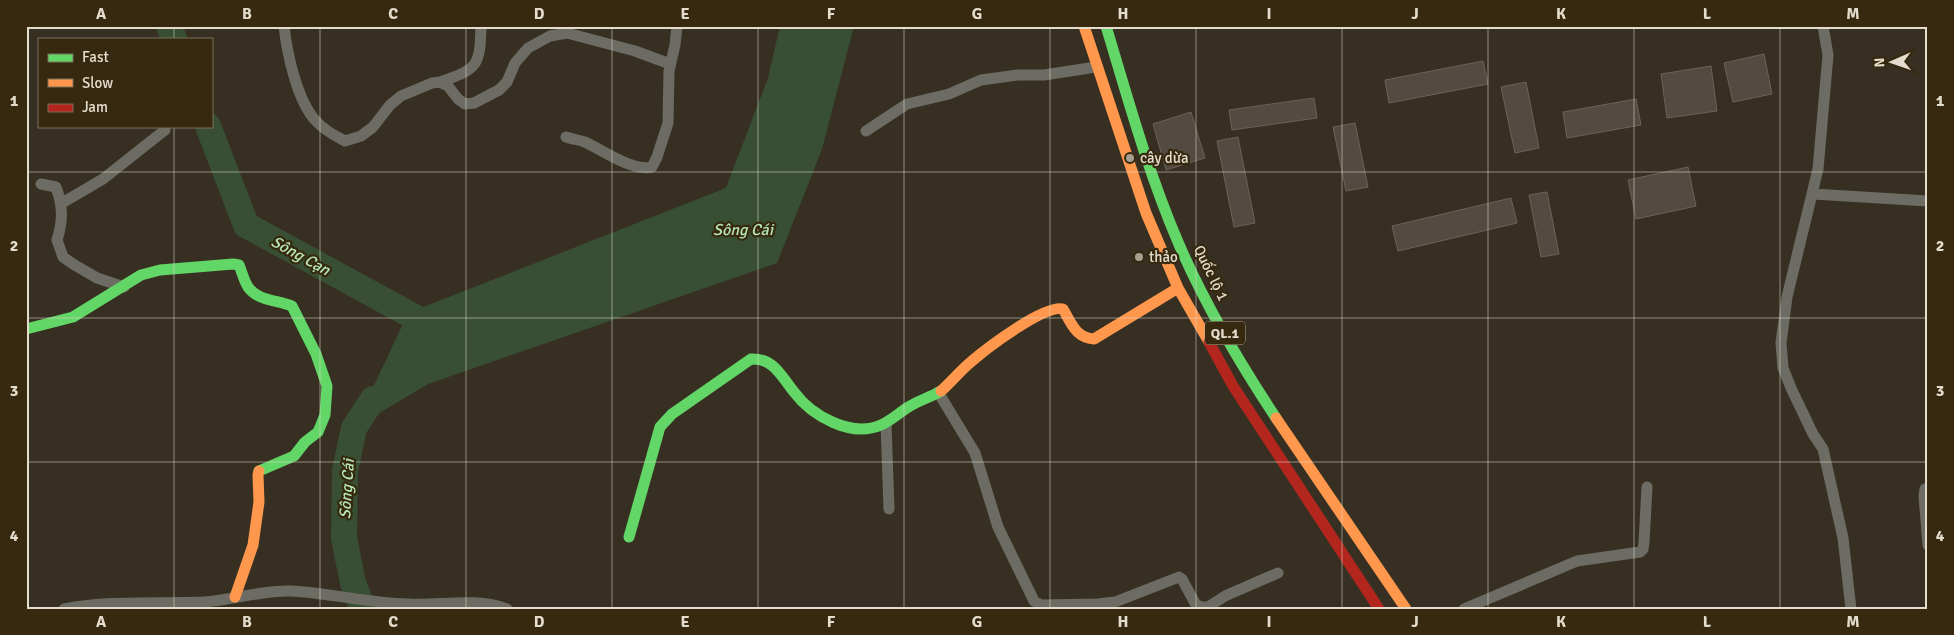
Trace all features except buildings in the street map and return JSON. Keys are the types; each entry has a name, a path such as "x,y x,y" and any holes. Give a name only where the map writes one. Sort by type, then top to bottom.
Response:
{"main road":[{"name":"QL.1","path":"1084,26 1096,67 1146,213 1178,288 1233,386 1379,609"},
{"name":"Quốc lộ 1","path":"1106,26 1140,139 1161,199 1192,272 1231,343 1270,407 1406,609"},
{"path":"26,329 73,316 141,275 160,270 239,265 248,287 258,297 280,301 292,306 304,326 316,354 327,386 328,400 325,415 318,432 305,442 294,456 260,470 258,475 259,502 252,544 235,597"},
{"path":"629,537 660,427 672,414 751,359 767,360 779,371 798,397 819,415 854,429 870,428 886,424 911,405 938,392 978,356 1039,315 1050,310 1063,309 1079,336 1085,340 1094,340 1178,288"}],"street":[{"path":"284,26 287,51 301,96 315,121 345,141 361,136 373,127 390,105 400,96 432,83 462,74 474,66 478,58 481,26"},
{"path":"566,137 583,141 616,159 646,169 652,167 658,157 668,123 667,93 677,26"},
{"path":"1823,26 1828,55 1818,169 1787,296 1780,343 1783,368 1791,388 1813,434 1823,449 1843,538 1851,609"},
{"path":"440,82 448,86 458,99 465,104 474,103 498,90 506,82 515,63 528,48 550,36 566,33 595,39 670,64"},
{"path":"866,131 907,104 948,94 981,80 1003,76 1044,75 1096,67"},
{"path":"62,203 103,179 165,130"},
{"path":"41,184 56,187 62,203 61,228 57,240 63,256 97,278 124,287"},
{"path":"1813,194 1928,201"},
{"path":"938,392 975,454 998,527 1034,601 1042,605 1098,604 1116,606 1179,577 1182,579 1196,605 1202,607 1208,606 1225,596 1278,573"},
{"path":"886,424 889,509"},
{"path":"1464,609 1577,561 1640,552 1643,549 1644,543 1648,487"},
{"path":"1928,488 1924,496 1928,544"},
{"path":"64,609 131,602 206,602 253,594 290,591 409,604 476,602 487,603 506,609"}],"water":[{"name":"Sông Cái","path":"780,26 854,26 822,149 777,263 428,384 354,428 408,313 726,188 768,78"}],"waterway":[{"name":"Sông Cạn","path":"169,26 174,38"},
{"name":"Sông Cạn","path":"209,128 246,225 440,331"},
{"name":"Sông Cái","path":"363,609 353,583 344,538 345,471 354,428 373,399"}],"traffic: fast":[{"path":"1106,26 1148,162 1178,242 1223,332 1276,418"},
{"path":"26,329 73,317 141,275 160,270 239,265 252,292 262,298 292,306 316,354 327,386 325,415 318,432 305,442 294,456 259,471"},
{"path":"629,537 660,427 672,414 751,359 766,361 781,374 794,392 811,409 845,427 857,429 881,425 910,406 941,391"}],"traffic: slow":[{"path":"1084,26 1146,213 1178,288 1209,342"},
{"path":"941,391 968,364 990,347 1016,328 1043,313 1055,309 1063,309 1078,333 1094,339 1178,288"},
{"path":"1276,418 1406,609"},
{"path":"235,597 253,545 259,502 259,471"}],"traffic: jam":[{"path":"1209,342 1233,386 1379,609"}],"place":[{"name":"cây dừa","path":"1130,158"},
{"name":"thảo","path":"1139,257"}]}
